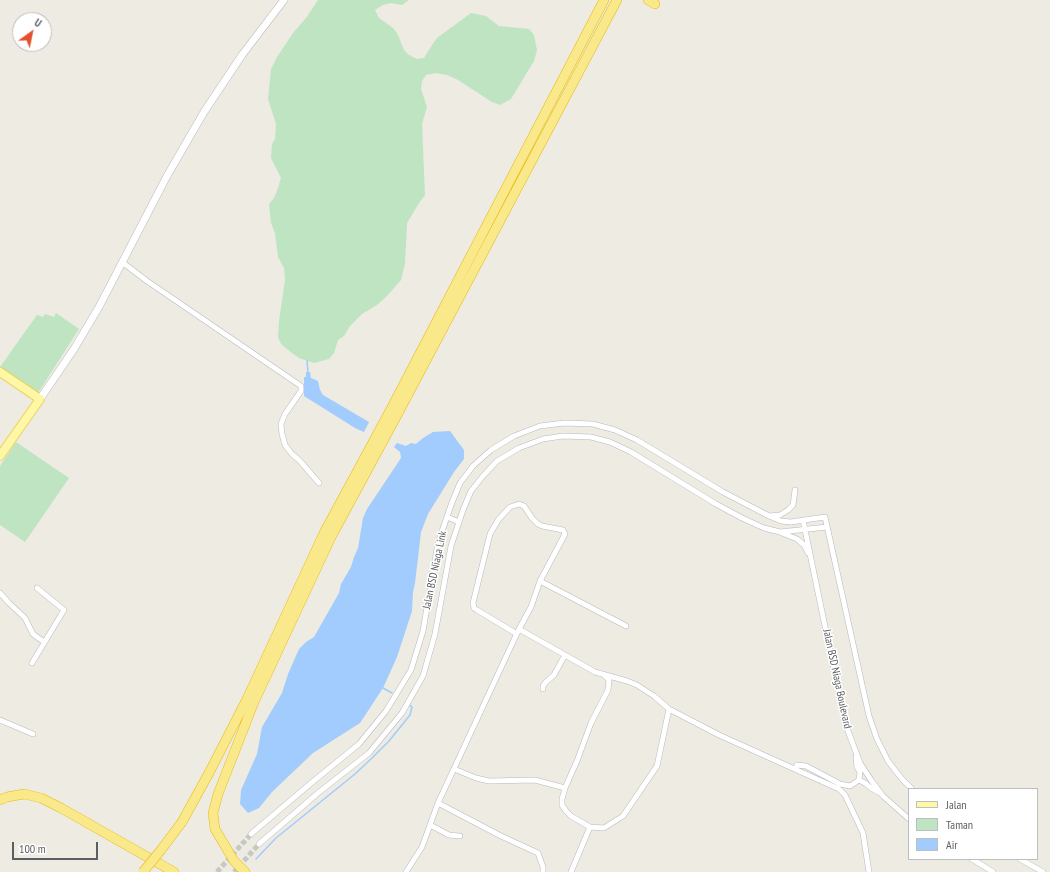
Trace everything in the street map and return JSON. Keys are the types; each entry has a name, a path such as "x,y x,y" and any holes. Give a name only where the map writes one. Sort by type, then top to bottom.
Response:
{"highway":[{"path":"144,872 182,822 209,773 246,699 324,533 390,411 604,0"},
{"path":"245,872 234,861 215,829 213,813 218,794 254,702 331,537 617,0"},
{"path":"0,800 6,797 24,794 41,798 174,872"}],"main road":[{"path":"0,456 74,350 99,307 167,176 204,112 242,55 284,0"},
{"path":"0,372 40,399"}],"street":[{"path":"122,262 147,281 301,386 301,391 285,414 281,424 282,434 285,445 319,483"},
{"name":"Jalan BSD Niaga Link","path":"251,834 359,744 386,711 411,670 423,631 438,543 460,484 473,466 491,450 514,436 540,426 564,423 593,424 615,430 637,440 723,492 781,521 791,522 825,517"},
{"name":"Jalan BSD Niaga Link","path":"259,844 318,793 369,753 402,713 423,676 435,634 451,546 471,491 497,462 519,448 543,439 563,436 590,437 610,442 631,452 716,504 764,528 780,532 827,527"},
{"path":"769,516 780,514 788,510 793,505 795,490"},
{"path":"406,872 422,847 438,803 518,631 530,607 540,581 564,536 565,532 560,529 538,524 524,506 519,504 514,505 498,520 490,534 473,604 474,608 477,610 518,631 565,655 595,672 627,680 637,685 654,696 669,709 719,735 839,789 845,795 863,833 869,872"},
{"path":"447,517 459,522"},
{"name":"Jalan BSD Niaga Boulevard","path":"825,517 869,716 877,739 888,761 911,788"},
{"name":"Jalan BSD Niaga Boulevard","path":"803,520 845,723 860,763 883,796 908,818"},
{"path":"780,532 797,539 804,545 812,559"},
{"path":"540,581 626,626"},
{"path":"32,663 64,610 37,588"},
{"path":"1,594 25,618 33,634 44,642"},
{"path":"543,689 546,682 554,675 565,655"},
{"path":"603,674 609,680 608,690 591,723 562,799 562,805 566,811 571,816 590,827 604,828 623,816 657,766 669,709"},
{"path":"0,720 33,734"},
{"path":"795,769 797,765 806,766 845,786 850,786 859,780 860,772 855,749"},
{"path":"454,770 489,781 535,780 565,788"},
{"path":"859,780 865,782 883,796"},
{"path":"438,803 501,836 538,853 543,867 543,872"},
{"path":"430,825 449,835 460,836"},
{"path":"571,872 590,827"},
{"path":"974,860 993,872"},
{"path":"1022,860 1043,872"}],"green space":[{"path":"318,0 409,0 402,5 391,3 383,5 375,10 379,18 393,28 397,33 404,50 409,55 417,59 424,58 437,38 471,13 486,16 499,26 529,29 534,35 537,50 534,61 511,99 500,105 492,102 458,80 447,75 435,73 426,75 422,81 421,89 427,107 422,124 425,195 407,223 405,264 401,280 387,296 377,305 362,314 350,326 344,336 338,340 334,353 329,359 314,363 299,358 292,353 281,344 278,337 285,280 284,268 278,257 275,233 271,223 269,204 274,198 281,178 271,158 276,124 268,99 271,69 277,57"},
{"path":"56,313 79,329 38,393 0,367 37,315 43,317 45,314 54,317"},
{"path":"16,442 69,478 25,542 0,525 0,466"}],"water":[{"path":"306,372 310,372 311,378 318,381 323,395 369,422 364,432 355,428 304,396 304,377 306,377"},
{"path":"450,431 464,450 464,459 454,472 428,514 421,532 412,611 397,657 383,688 360,723 313,753 272,792 259,808 248,813 240,804 241,790 257,754 262,727 282,693 288,674 299,649 314,637 339,593 341,584 351,567 358,548 363,518 367,509 401,458 400,452 394,447 397,443 406,446 411,443 416,444 433,432"}],"waterway":[{"path":"307,360 308,373"},
{"path":"383,688 392,693"},
{"path":"256,859 276,838 355,774 372,758 389,741 410,715 412,707 410,705"}],"tunnel":[{"path":"217,872 251,834"},
{"path":"234,872 259,844"}]}
